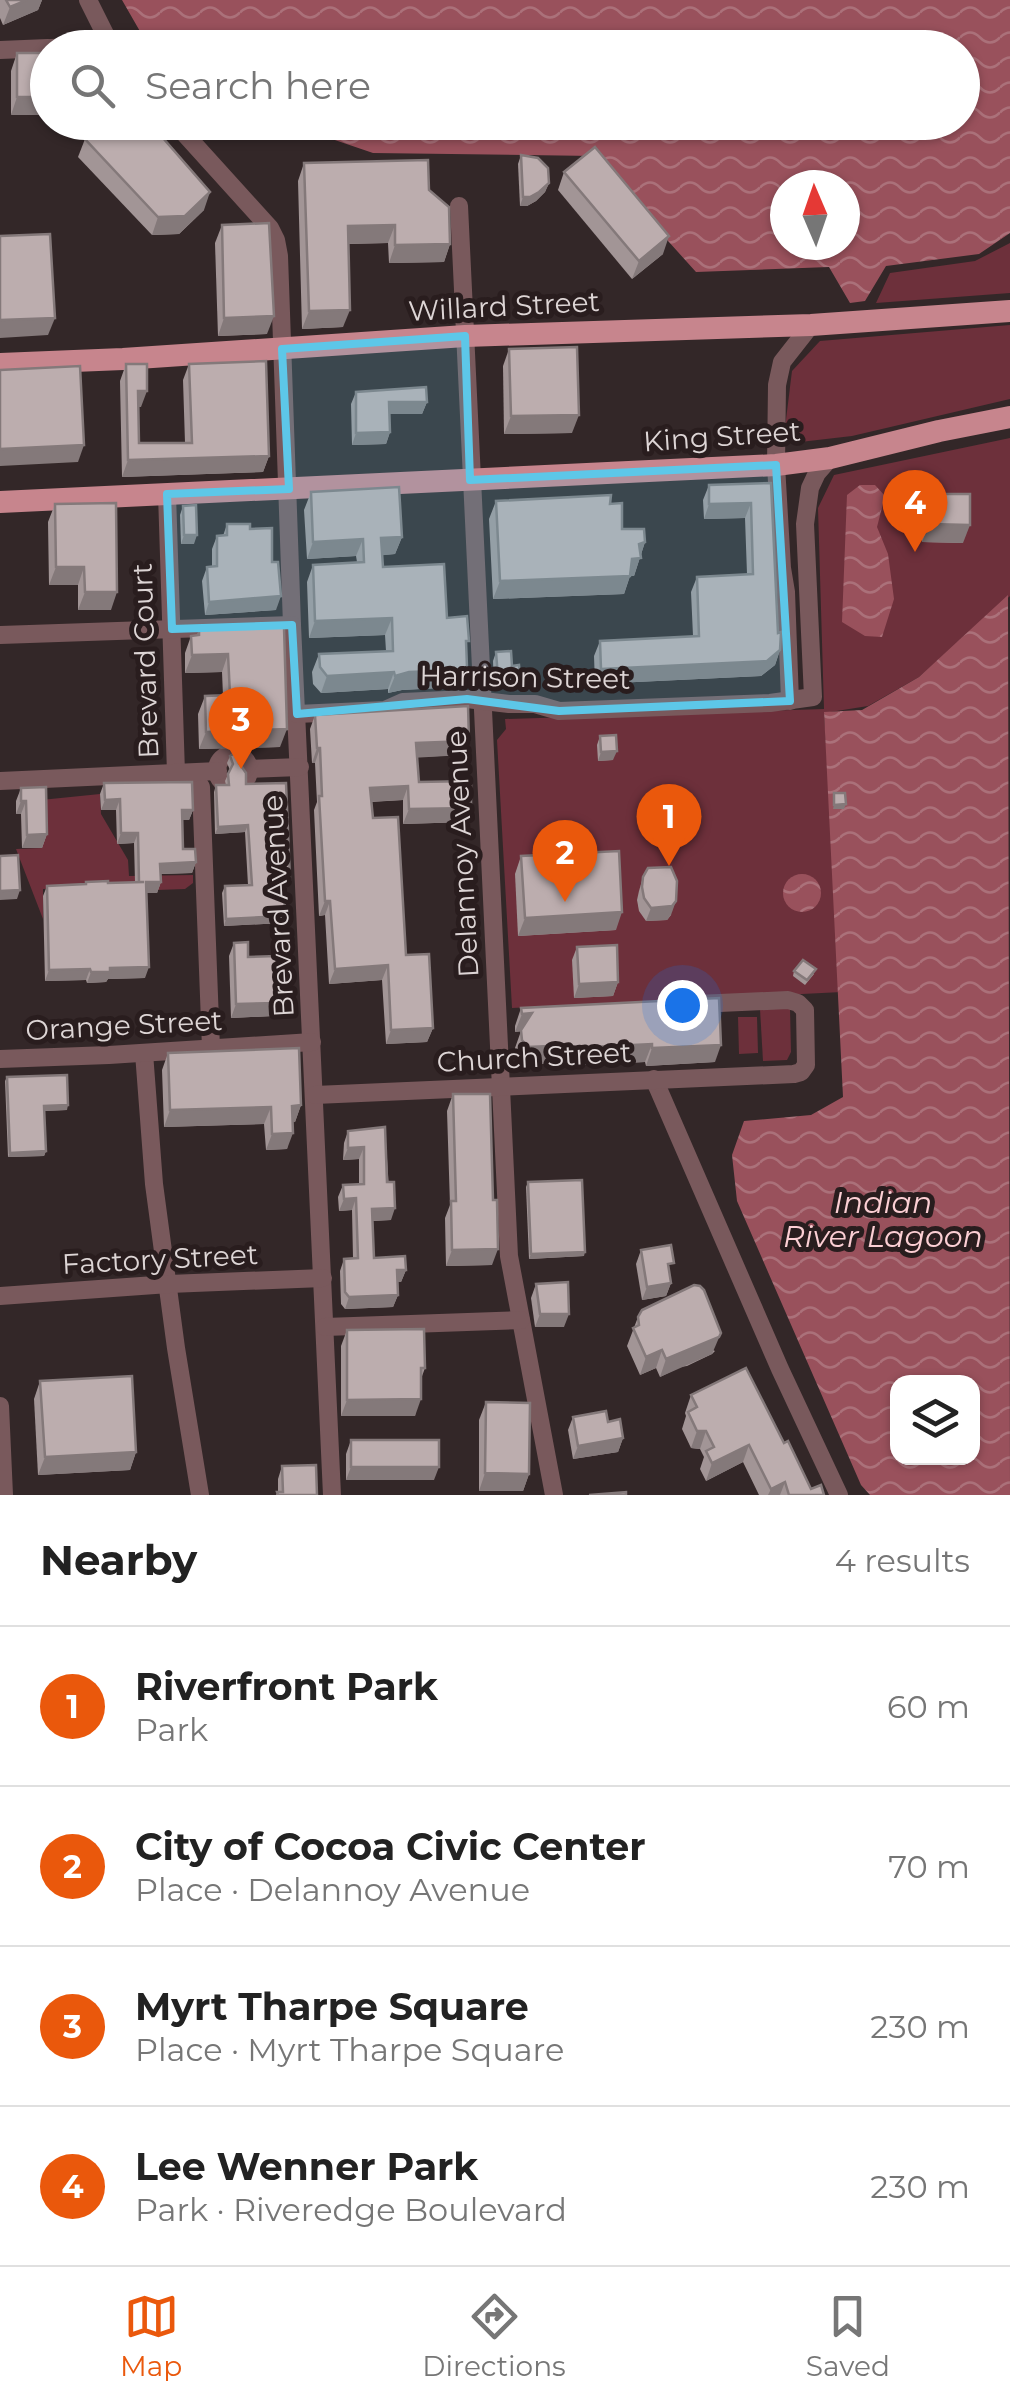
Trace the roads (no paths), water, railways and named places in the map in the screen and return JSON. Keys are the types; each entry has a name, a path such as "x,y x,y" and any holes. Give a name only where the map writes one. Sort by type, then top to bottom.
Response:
{"main road":[{"name":"Willard Street","path":"0,364 123,360 466,336 811,325 1010,311"},
{"name":"King Street","path":"0,502 776,465 830,458 1010,416"}],"street":[{"path":"88,0 103,30"},
{"path":"0,50 30,49"},
{"name":"Brevard Avenue","path":"191,140 249,203 276,240 332,1495"},
{"name":"Delannoy Avenue","path":"459,206 482,701 504,1014 501,1086 509,1256 554,1495"},
{"path":"790,700 776,465 777,385 782,362 811,325"},
{"name":"Harrison Street","path":"297,714 385,710 403,702 467,699 536,704 559,711 813,697 805,524 810,488 830,458"},
{"name":"Brevard Court","path":"167,494 176,773 188,774 200,788 211,1048"},
{"path":"0,636 292,625"},
{"path":"0,781 218,771 222,758 232,754 242,756 249,769 300,767"},
{"name":"Church Street","path":"315,1095 794,1074 806,1066 805,1010 798,1003 788,1000 670,1006"},
{"name":"Orange Street","path":"0,1059 312,1042"},
{"path":"144,1053 154,1184 200,1495"},
{"path":"654,1079 839,1495"},
{"name":"Factory Street","path":"0,1296 322,1278"},
{"path":"325,1327 521,1320"},
{"path":"0,1406 4,1495"}],"water":[{"path":"122,0 1010,0 1010,233 979,254 886,266 865,301 850,303 829,267 696,272 595,156 373,153 335,140 980,140 980,30 139,30"},
{"path":"860,485 875,485 885,496 877,527 888,554 894,599 882,637 865,636 842,622 847,495"},
{"name":"Indian River Lagoon","path":"1008,595 1010,1495 870,1495 861,1485 737,1201 732,1155 744,1121 811,1115 843,1097 824,712 862,710 919,677"},
{"path":"802,874 816,879 821,893 816,907 802,912 788,907 783,893 788,879"}],"place":[{"name":"Lee Wenner Park","path":"915,552"},
{"name":"Myrt Tharpe Square","path":"241,769"},
{"name":"Riverfront Park","path":"669,866"},
{"name":"City of Cocoa Civic Center","path":"565,902"}]}
